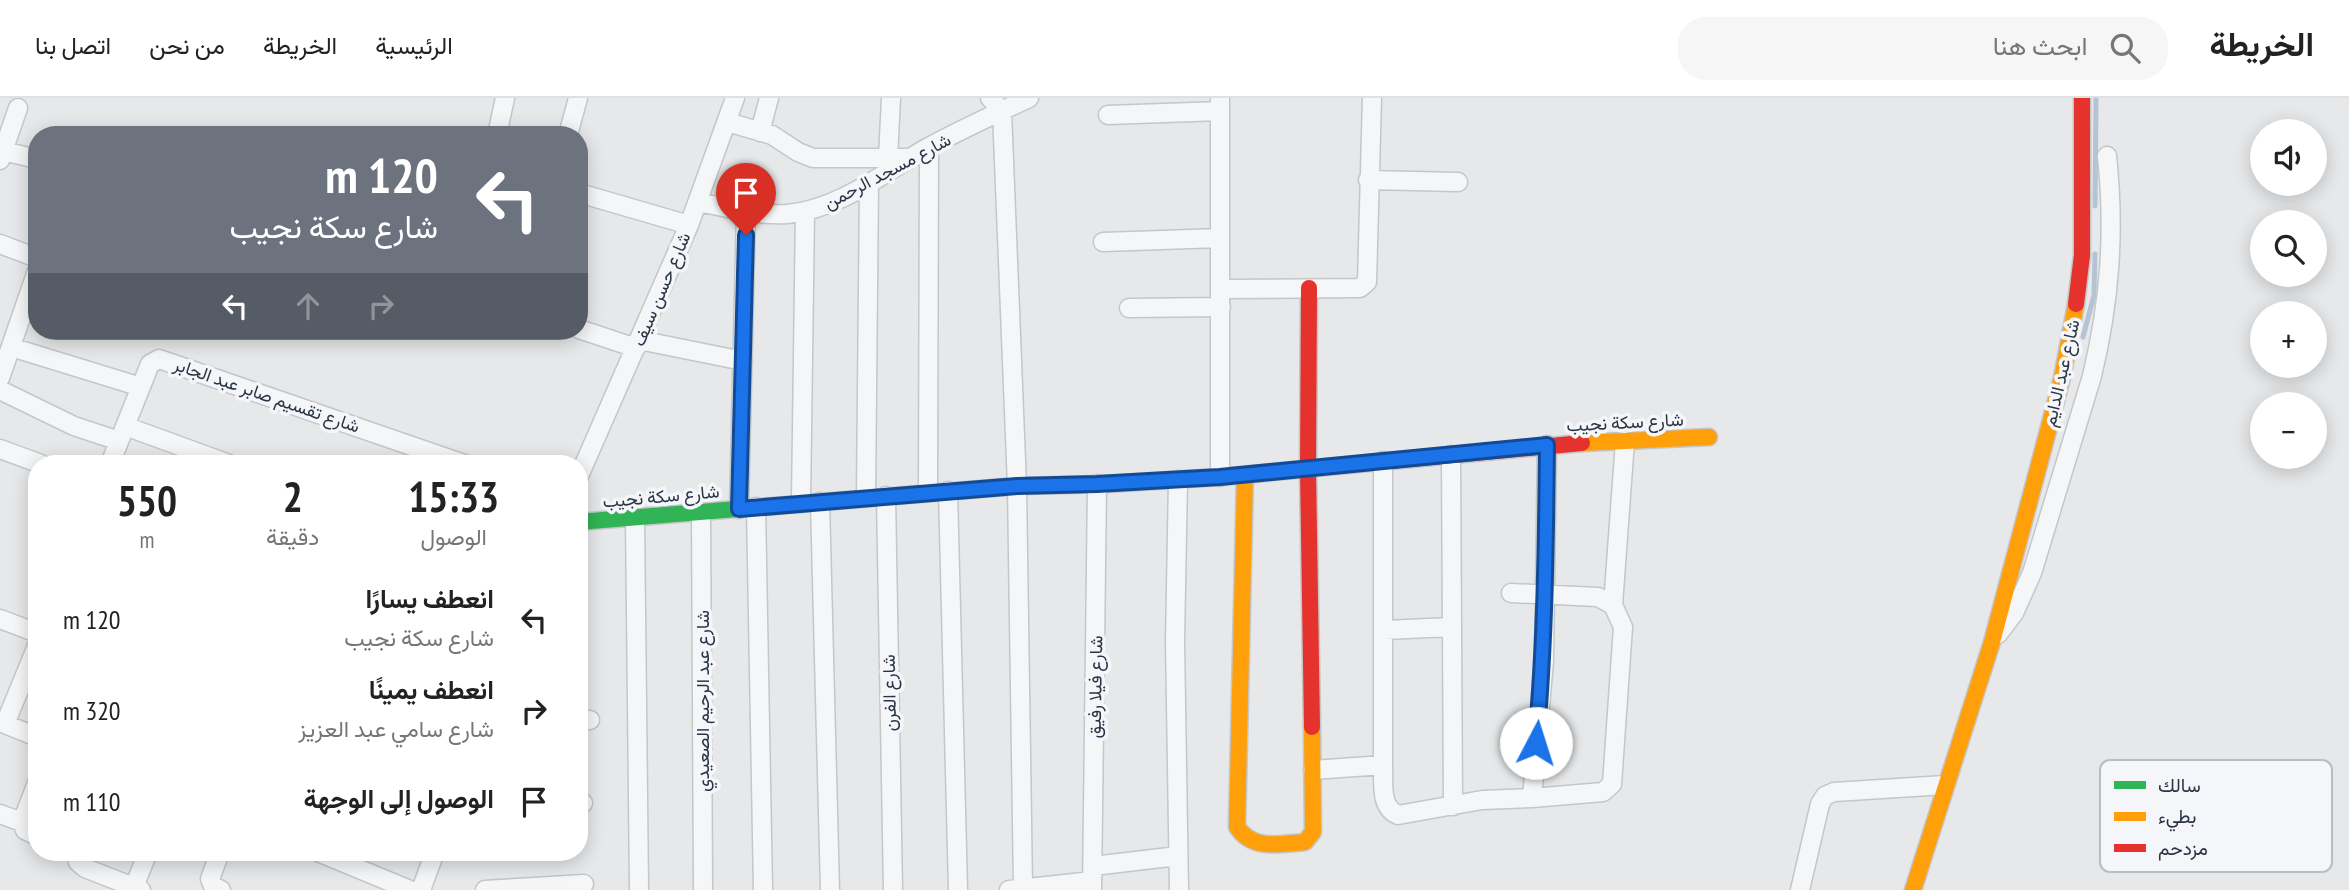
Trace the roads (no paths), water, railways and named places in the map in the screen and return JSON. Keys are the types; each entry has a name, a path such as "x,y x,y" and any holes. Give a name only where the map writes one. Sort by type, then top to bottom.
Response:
{"street":[{"path":"499,126 505,98"},
{"path":"570,126 578,98"},
{"name":"شارع حسن سيف","path":"588,456 689,225 735,98"},
{"path":"760,132 769,98"},
{"path":"888,158 891,98"},
{"name":"شارع مسجد الرحمن","path":"697,202 786,214 825,206 929,148 996,104 1029,98"},
{"path":"1129,308 1309,288 1360,288 1367,282 1372,98"},
{"name":"شارع عبد الدايم","path":"1913,890 1992,642 2062,378 2079,276 2083,206 2082,98"},
{"path":"996,104 1017,486 1016,889 1093,879 1178,856"},
{"path":"1108,115 1220,104 1220,477"},
{"path":"18,108 1,155 28,158"},
{"path":"727,122 779,138 798,152 813,158 911,158"},
{"path":"928,492 929,148"},
{"name":"شارع عبد الدايم","path":"1992,642 2014,613 2032,573 2092,376 2109,281 2111,216 2107,156"},
{"path":"1368,180 1458,182"},
{"path":"866,498 869,183"},
{"path":"588,196 689,225"},
{"path":"747,210 743,361 763,890"},
{"path":"802,503 805,211"},
{"path":"1103,242 1220,237"},
{"path":"0,244 28,255"},
{"path":"2079,276 2109,281"},
{"path":"1245,475 1237,827 1241,835 1256,844 1305,842 1313,832 1308,469 1309,288"},
{"path":"0,378 28,297"},
{"path":"588,331 638,344 743,361"},
{"path":"11,347 141,387"},
{"name":"شارع تقسيم صابر عبد الجابر","path":"114,455 153,361 163,359 438,455"},
{"path":"0,390 74,426 122,434 197,455"},
{"name":"شارع سكة نجيب","path":"588,521 928,492 1220,477 1547,445 1709,437"},
{"path":"1383,461 1385,803 1394,813 1419,812 1482,800 1603,792 1612,784 1623,627 1613,605 1625,441"},
{"path":"1532,798 1544,661 1547,445"},
{"path":"0,449 28,459"},
{"path":"1451,455 1453,806"},
{"path":"1178,480 1175,641 1179,890"},
{"name":"شارع فيلا رفيق","path":"1093,879 1097,484"},
{"path":"948,491 958,890"},
{"name":"شارع الفرن","path":"886,496 893,890"},
{"path":"820,502 830,890"},
{"name":"شارع عبد الرحيم الصعيدي","path":"701,512 703,890"},
{"path":"635,518 639,890"},
{"path":"1511,593 1598,597 1613,605"},
{"path":"0,619 28,630"},
{"path":"1384,630 1452,627"},
{"path":"28,665 1,723 28,734"},
{"path":"1313,770 1383,765"},
{"path":"1800,890 1820,804 1829,793 1945,785"},
{"path":"28,806 22,822 28,832"},
{"path":"0,814 22,822"},
{"path":"78,861 85,868 138,889 146,861"},
{"path":"217,861 210,879 214,886 221,890"},
{"path":"340,861 410,890"},
{"path":"421,890 432,861"},
{"path":"485,890 584,884"}],"waterway":[{"path":"2095,206 2096,98"},
{"path":"2083,337 2094,295 2095,254"}]}
